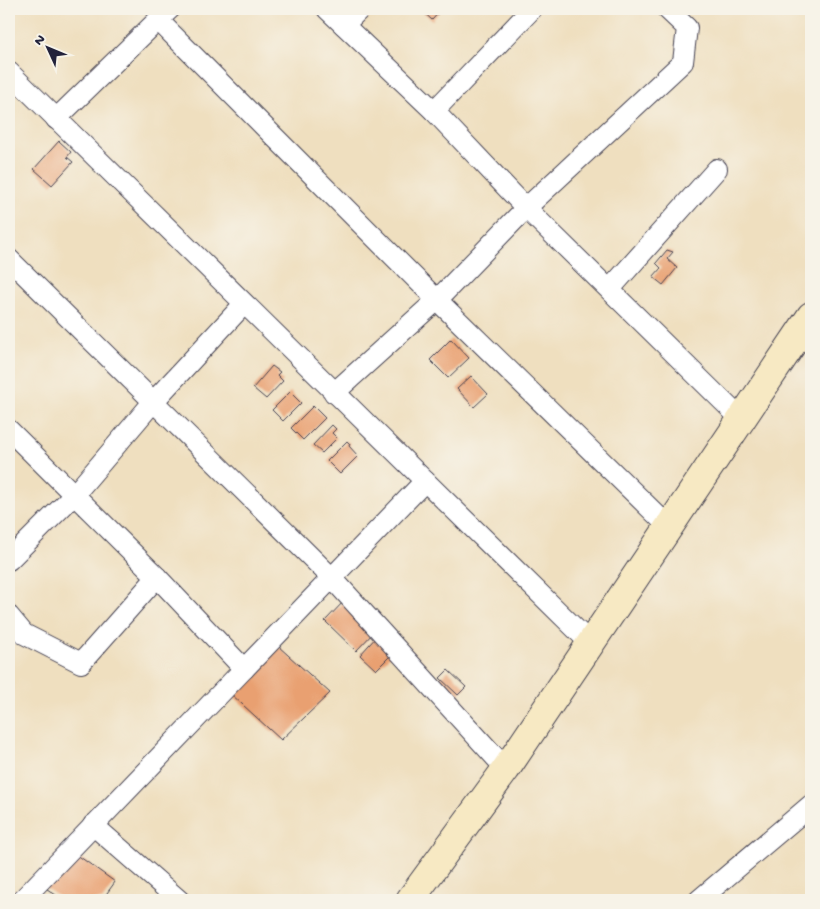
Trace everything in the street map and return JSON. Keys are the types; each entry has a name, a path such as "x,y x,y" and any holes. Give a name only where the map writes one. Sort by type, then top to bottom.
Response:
{"street":[{"path":"327,9 434,111 526,208 742,420"},
{"path":"344,25 360,9"},
{"path":"434,111 532,9"},
{"path":"334,393 437,300 526,208 683,62 687,28 666,9"},
{"path":"56,118 164,14 437,300 670,528"},
{"path":"9,72 591,644"},
{"path":"610,289 717,169"},
{"path":"9,259 332,578 506,769"},
{"path":"9,560 74,495 153,402 244,304"},
{"path":"410,900 506,769 811,316"},
{"path":"9,430 157,577 244,668"},
{"path":"22,900 425,482"},
{"path":"9,616 24,634 81,662 157,577"},
{"path":"699,900 811,805"},
{"path":"93,825 179,900"}],"building":[{"path":"420,9 442,9 432,20"},
{"path":"59,141 71,152 67,157 73,162 52,185 34,169"},
{"path":"667,250 673,252 667,259 677,268 663,285 653,277 661,268 656,263"},
{"path":"451,339 469,358 448,378 430,360"},
{"path":"272,366 280,372 277,375 283,381 266,399 253,388"},
{"path":"471,376 488,394 474,407 457,389"},
{"path":"290,392 301,403 283,421 272,410"},
{"path":"313,406 325,418 303,440 291,428"},
{"path":"332,425 336,429 332,433 337,438 322,453 313,445"},
{"path":"347,441 358,456 340,474 327,461"},
{"path":"345,600 376,630 356,651 325,621"},
{"path":"378,635 395,651 376,670 360,655"},
{"path":"278,646 330,693 281,740 230,693"},
{"path":"448,670 466,687 458,695 440,678"},
{"path":"66,847 115,882 102,900 63,900 40,884"}]}
